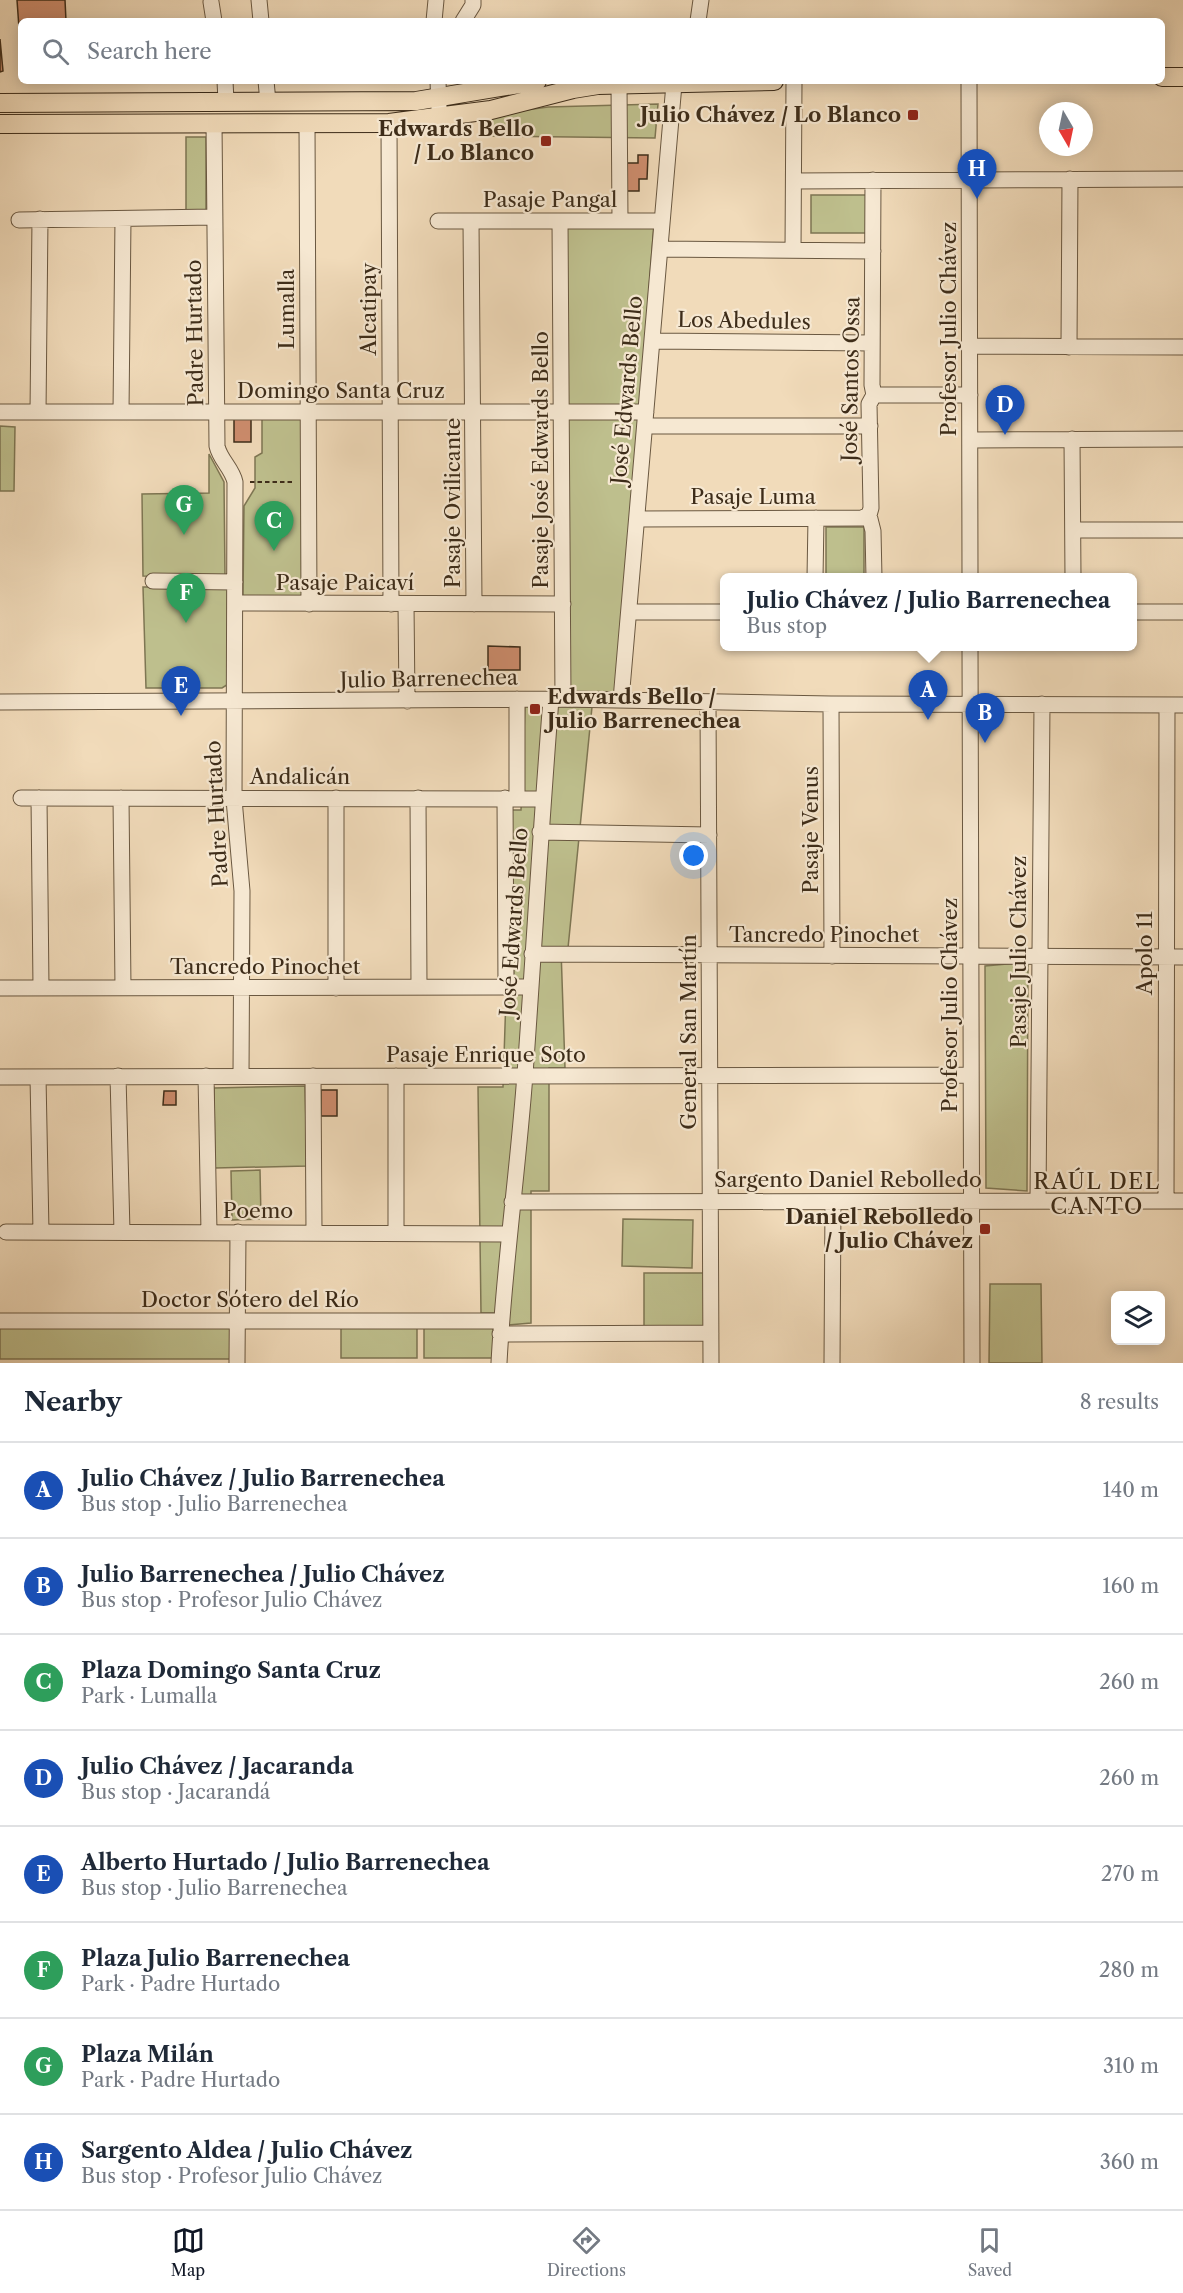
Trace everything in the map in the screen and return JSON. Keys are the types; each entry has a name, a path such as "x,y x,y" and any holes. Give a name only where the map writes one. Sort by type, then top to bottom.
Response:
{"main road":[{"path":"1165,77 1183,77"},
{"path":"0,104 416,101 439,89 502,84"},
{"path":"0,124 389,123 491,110 587,84"}],"street":[{"path":"259,0 261,18"},
{"path":"434,18 436,0"},
{"path":"465,18 473,5 473,0"},
{"path":"698,18 701,0"},
{"path":"211,2 214,18"},
{"path":"225,84 226,101"},
{"path":"266,84 268,102"},
{"path":"620,84 620,221"},
{"name":"José Edwards Bello","path":"621,700 662,221 683,84"},
{"path":"794,84 794,250"},
{"name":"Profesor Julio Chávez","path":"969,84 970,573"},
{"path":"456,88 463,114"},
{"path":"439,89 439,118"},
{"name":"Padre Hurtado","path":"214,123 218,450 231,470 235,483 234,799 242,891 241,1076"},
{"name":"Lumalla","path":"307,123 309,604"},
{"name":"Alcatipay","path":"389,123 390,412 398,604 406,701"},
{"path":"1069,347 1070,179"},
{"path":"794,181 1183,179"},
{"name":"José Santos Ossa","path":"873,180 872,385 874,395 869,404 871,508 869,515 873,531 874,573"},
{"path":"19,220 214,217"},
{"path":"38,412 39,219"},
{"path":"121,412 123,219"},
{"name":"Pasaje Pangal","path":"438,221 662,221"},
{"name":"Pasaje Ovilicante","path":"471,221 474,604"},
{"name":"Pasaje José Edwards Bello","path":"557,699 563,604 560,221"},
{"path":"660,249 873,251"},
{"name":"Los Abedules","path":"652,341 872,343"},
{"path":"970,346 1183,347"},
{"path":"874,395 970,395"},
{"name":"Domingo Santa Cruz","path":"0,412 562,412 645,419 870,426"},
{"path":"1072,439 1073,573"},
{"path":"970,440 1183,439"},
{"name":"Pasaje Luma","path":"637,519 862,518 869,515"},
{"path":"815,573 816,518"},
{"path":"1073,530 1183,530"},
{"path":"153,581 235,582"},
{"name":"Pasaje Paicaví","path":"235,603 563,604"},
{"path":"628,612 720,612"},
{"path":"1137,612 1183,612"},
{"name":"Profesor Julio Chávez","path":"970,651 972,1363"},
{"name":"José Edwards Bello","path":"506,987 511,798 517,699"},
{"name":"José Edwards Bello","path":"499,1363 500,1328 525,1076 542,799 557,699"},
{"name":"Julio Barrenechea","path":"0,702 557,699 831,704 1183,705"},
{"name":"General San Martín","path":"708,702 711,1363"},
{"name":"Pasaje Venus","path":"831,704 832,956"},
{"name":"Pasaje Julio Chávez","path":"1038,1201 1042,704"},
{"name":"Apolo 11","path":"1166,1201 1167,705"},
{"name":"Andalicán","path":"21,798 542,799"},
{"path":"39,798 41,988"},
{"path":"121,798 123,988"},
{"path":"336,798 336,988"},
{"path":"418,798 419,987"},
{"path":"540,832 709,835"},
{"name":"Tancredo Pinochet","path":"532,954 1183,957"},
{"name":"Tancredo Pinochet","path":"0,988 530,987"},
{"name":"Pasaje Enrique Soto","path":"0,1077 971,1075"},
{"path":"118,1076 122,1232"},
{"path":"206,1076 209,1232"},
{"path":"313,1076 314,1232"},
{"path":"396,1076 396,1233"},
{"path":"38,1077 41,1232"},
{"name":"Sargento Daniel Rebolledo","path":"512,1202 1183,1201"},
{"path":"832,1363 833,1202"},
{"name":"Poemo","path":"6,1232 509,1234"},
{"path":"237,1363 238,1232"},
{"name":"Doctor Sótero del Río","path":"0,1321 237,1321 711,1333"}],"path":[{"path":"235,483 308,482"}],"green space":[{"path":"658,104 655,138 490,136 490,115 548,107"},
{"path":"186,137 206,137 206,213 186,213"},
{"path":"811,195 867,195 867,233 811,233"},
{"path":"654,224 618,692 575,691 568,686 562,225"},
{"path":"262,417 305,417 304,597 243,596 244,506 255,488 255,457 262,453"},
{"path":"0,426 15,427 14,491 0,491"},
{"path":"209,454 224,482 225,577 143,576 142,494 209,493"},
{"path":"826,527 864,527 864,573 826,573"},
{"path":"143,587 229,587 230,683 222,688 146,688"},
{"path":"525,706 592,707 568,948 561,949 565,1068 549,1068 549,1191 531,1191 531,1323 508,1325 509,1313 481,1313 478,1087 503,1087 506,996 514,995 512,810 521,810"},
{"path":"1028,962 1027,1191 986,1188 985,966"},
{"path":"305,1086 307,1166 215,1168 214,1088"},
{"path":"260,1170 261,1219 232,1220 231,1171"},
{"path":"623,1219 693,1220 692,1268 622,1266"},
{"path":"644,1273 706,1273 705,1326 644,1326"},
{"path":"990,1284 1041,1284 1042,1363 989,1363"},
{"path":"417,1326 417,1358 341,1358 341,1327"},
{"path":"493,1326 493,1358 424,1358 424,1327"},
{"path":"0,1328 233,1328 233,1359 0,1359"}],"building":[{"path":"17,0 65,0 66,18 18,18"},
{"path":"0,39 3,71 0,72"},
{"path":"638,155 648,155 647,179 639,179 639,191 623,191 624,163 638,163"},
{"path":"234,418 251,418 251,442 234,442"},
{"path":"488,646 520,647 520,670 488,670"},
{"path":"321,1090 337,1090 337,1116 321,1116"},
{"path":"164,1091 176,1091 176,1105 163,1105"}],"place":[{"name":"Julio Chávez / Lo Blanco","path":"913,115"},
{"name":"Edwards Bello / Lo Blanco","path":"546,141"},
{"name":"Sargento Aldea / Julio Chávez","path":"977,199"},
{"name":"Julio Chávez / Jacaranda","path":"1005,435"},
{"name":"Plaza Milán","path":"184,535"},
{"name":"Plaza Domingo Santa Cruz","path":"274,551"},
{"name":"Plaza Julio Barrenechea","path":"186,623"},
{"name":"Edwards Bello / Julio Barrenechea","path":"535,709"},
{"name":"Alberto Hurtado / Julio Barrenechea","path":"181,716"},
{"name":"Julio Chávez / Julio Barrenechea","path":"928,720"},
{"name":"Julio Barrenechea / Julio Chávez","path":"985,743"},
{"name":"Daniel Rebolledo / Julio Chávez","path":"985,1229"}],"district":[{"name":"RAÚL DEL CANTO","path":"1097,1194"}]}
